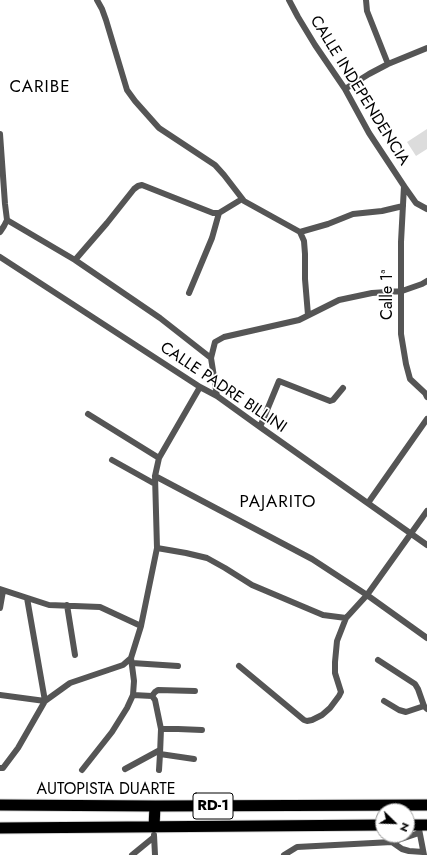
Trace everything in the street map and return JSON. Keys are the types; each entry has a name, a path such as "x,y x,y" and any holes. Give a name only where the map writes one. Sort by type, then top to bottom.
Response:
{"highway":[{"name":"AUTOPISTA DUARTE","path":"0,805 427,806"},
{"path":"154,832 155,806"},
{"name":"RD-1","path":"0,828 154,832 375,825"}],"street":[{"path":"97,0 106,20 127,90 135,101 159,128 215,165 244,201 300,232 304,240 308,315"},
{"name":"CALLE INDEPENDENCIA","path":"289,0 315,45 345,89 369,133 416,203 427,209"},
{"path":"366,0 367,11 388,64"},
{"path":"345,89 368,74 427,48"},
{"path":"0,134 7,220 0,232"},
{"path":"75,260 138,186 142,185 213,213 219,212 242,199"},
{"name":"Calle 1ª","path":"404,186 401,242 401,334 410,379 425,393 427,397"},
{"path":"300,232 328,224 354,214 382,211 403,206"},
{"path":"189,293 212,238 219,212"},
{"path":"7,220 75,260 160,318 211,358"},
{"name":"CALLE PADRE BILLINI","path":"0,257 200,387 217,396 427,545"},
{"path":"217,396 211,358 216,342 224,337 299,320 339,300 372,293 402,291 427,281"},
{"path":"260,427 279,381 330,401 333,400 343,388"},
{"path":"82,770 112,732 133,695 134,681 131,661 141,626 157,548 155,476 159,458 200,387"},
{"path":"88,414 159,458"},
{"path":"368,503 427,418"},
{"path":"112,460 155,484"},
{"path":"155,476 312,559 367,594 427,638"},
{"path":"239,666 304,720 312,720 322,715 330,708 341,692 335,673 335,662 337,641 346,618 367,594 427,510"},
{"path":"157,548 206,558 252,585 323,615 346,618"},
{"path":"0,608 2,590 49,605 100,607 141,626"},
{"path":"28,598 45,701"},
{"path":"67,605 75,655"},
{"path":"378,660 415,684 425,708 406,712 399,710 384,701"},
{"path":"0,768 2,768 18,748 45,701 70,683 131,661 178,666"},
{"path":"152,696 158,690 195,691"},
{"path":"0,695 45,701"},
{"path":"133,695 152,696"},
{"path":"152,696 155,700 161,729 159,770"},
{"path":"161,729 202,730"},
{"path":"125,769 160,752 194,760"},
{"path":"393,843 402,849 423,853 418,827"},
{"path":"132,855 154,832"},
{"path":"154,832 155,855"},
{"path":"284,855 298,848 376,843"}],"shaded area":[{"path":"427,129 427,149 416,156 407,142"}],"district":[{"name":"CARIBE","path":"40,88"},
{"name":"PAJARITO","path":"278,503"}]}
